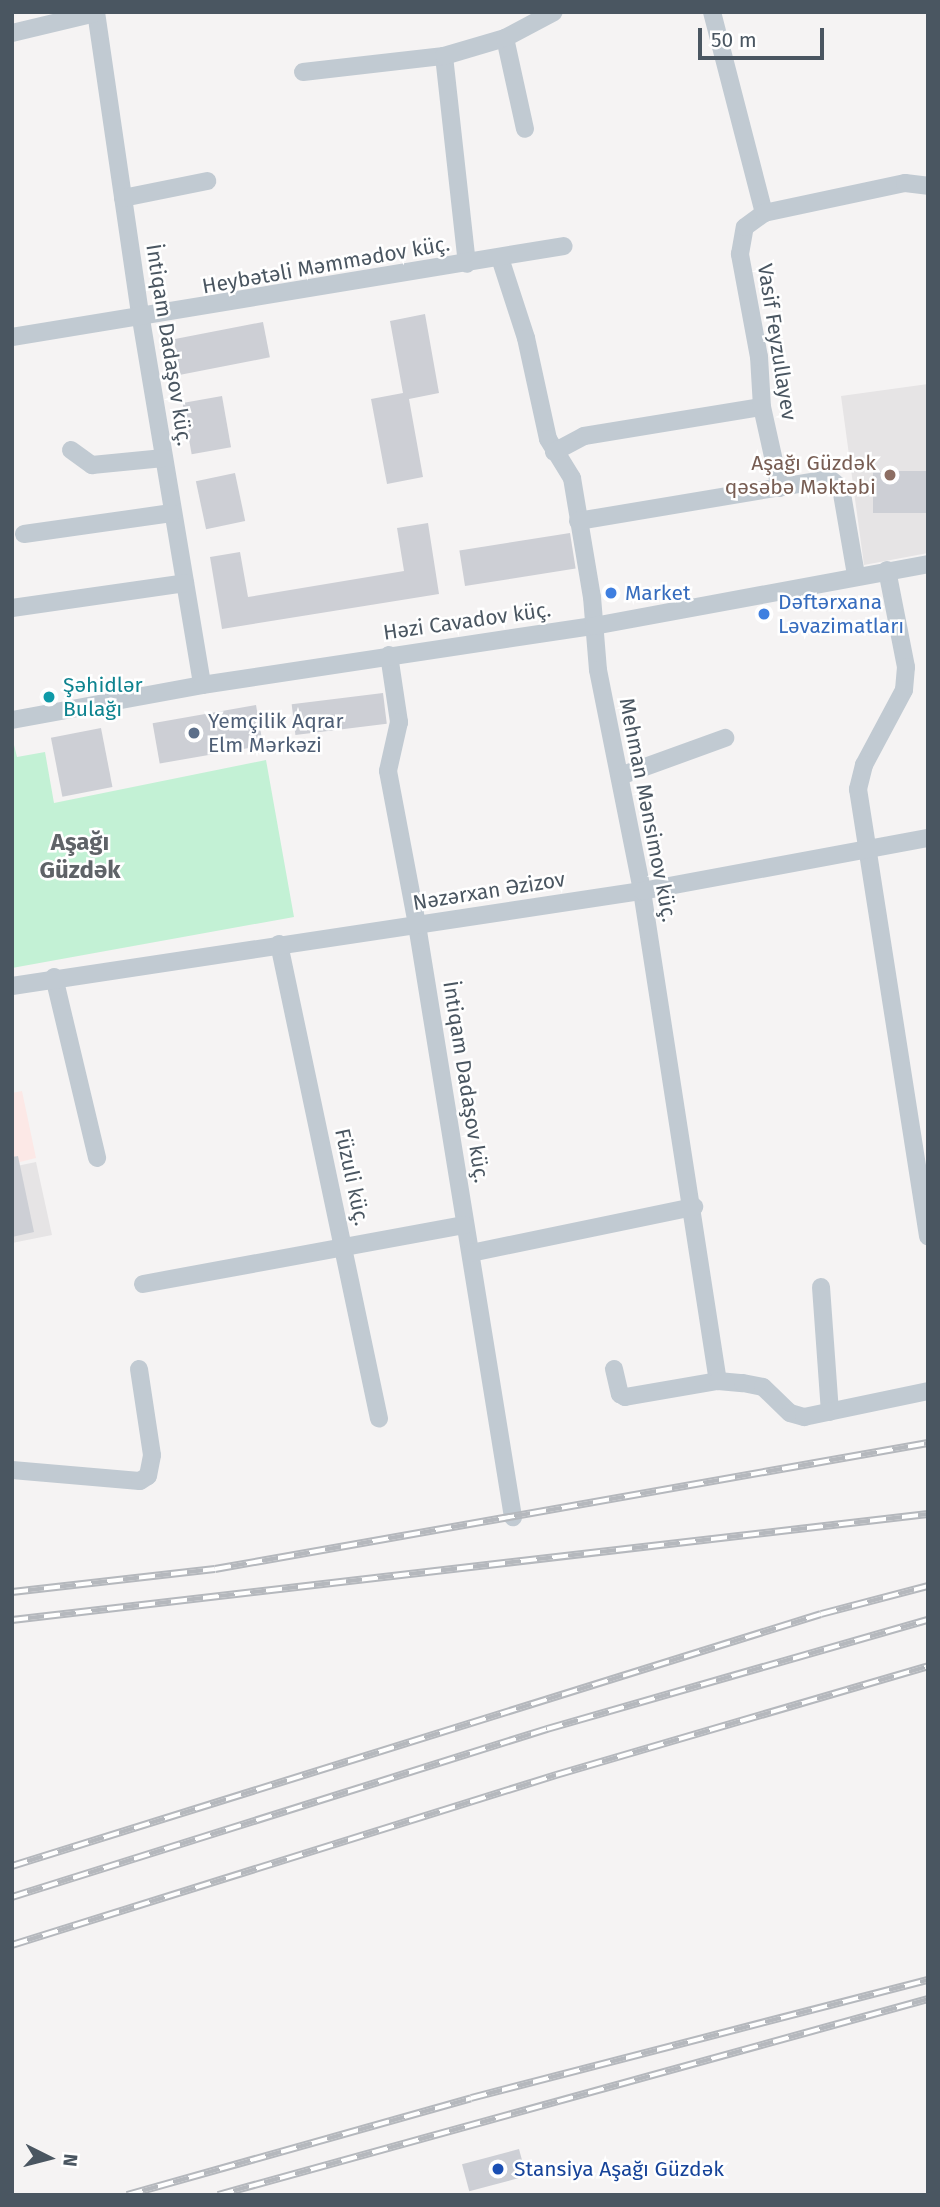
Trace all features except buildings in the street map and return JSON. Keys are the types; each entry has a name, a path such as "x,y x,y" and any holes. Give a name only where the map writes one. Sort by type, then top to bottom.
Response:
{"street":[{"path":"303,72 444,56 505,38 554,12"},
{"path":"712,12 764,213 905,183 928,186"},
{"path":"12,33 96,13"},
{"name":"İntiqam Dadaşov küç.","path":"96,13 141,319 202,685"},
{"path":"505,38 524,130"},
{"path":"444,56 467,264"},
{"path":"123,198 207,181"},
{"name":"Vasif Feyzullayev","path":"764,213 745,227 740,240 759,357 762,407 780,488"},
{"name":"Heybətəli Məmmədov küç.","path":"12,337 141,319 564,246"},
{"name":"Mehman Mənsimov küç.","path":"500,258 554,452 572,478 598,670 642,891 694,1207 718,1381"},
{"path":"554,452 584,436 762,407"},
{"path":"71,450 92,465 164,458"},
{"path":"578,521 819,480 838,483 856,575"},
{"path":"24,534 172,513"},
{"name":"Həzi Cavadov küç.","path":"12,720 202,685 594,626 856,575 928,564"},
{"path":"887,570 906,667 896,712 864,765 859,789 922,1167 928,1237"},
{"path":"12,608 185,583"},
{"name":"İntiqam Dadaşov küç.","path":"389,655 399,722 388,771 417,925 513,1517"},
{"path":"621,776 725,738"},
{"name":"Nəzərxan Əzizov","path":"12,986 54,977 642,891 928,838"},
{"name":"Füzuli küç.","path":"279,944 379,1419"},
{"path":"54,977 97,1158"},
{"path":"471,1253 694,1207"},
{"path":"143,1284 343,1244 465,1225"},
{"path":"821,1287 830,1412"},
{"path":"12,1470 140,1481 148,1476 152,1455 139,1368"},
{"path":"614,1368 620,1394 625,1397 718,1381 763,1387 796,1416 830,1412 928,1391"}],"shaded area":[{"name":"Aşağı Güzdək qəsəbə Məktəbi","path":"928,384 928,553 864,565 841,396"},
{"path":"22,1091 36,1158 12,1164 12,1093"},
{"path":"36,1162 52,1235 12,1243 12,1167"}],"green space":[{"path":"12,737 17,757 45,752 54,803 266,760 294,917 12,968"}],"railway":[{"path":"12,1592 215,1569 928,1443"},
{"path":"12,1620 928,1514"},
{"path":"12,1866 821,1614 928,1586"},
{"path":"12,1897 547,1729 928,1620"},
{"path":"12,1945 556,1775 928,1666"},
{"path":"127,2195 471,2098 928,1980"},
{"path":"218,2195 928,1999"}],"place":[{"name":"Aşağı Güzdək qəsəbə Məktəbi","path":"890,475"},
{"name":"Market","path":"611,593"},
{"name":"Dəftərxana Ləvazimatları","path":"764,614"},
{"name":"Şəhidlər Bulağı","path":"49,697"},
{"name":"Yemçilik Aqrar Elm Mərkəzi","path":"194,733"},
{"name":"Stansiya Aşağı Güzdək","path":"498,2169"}],"district":[{"name":"Aşağı Güzdək","path":"80,857"}]}
